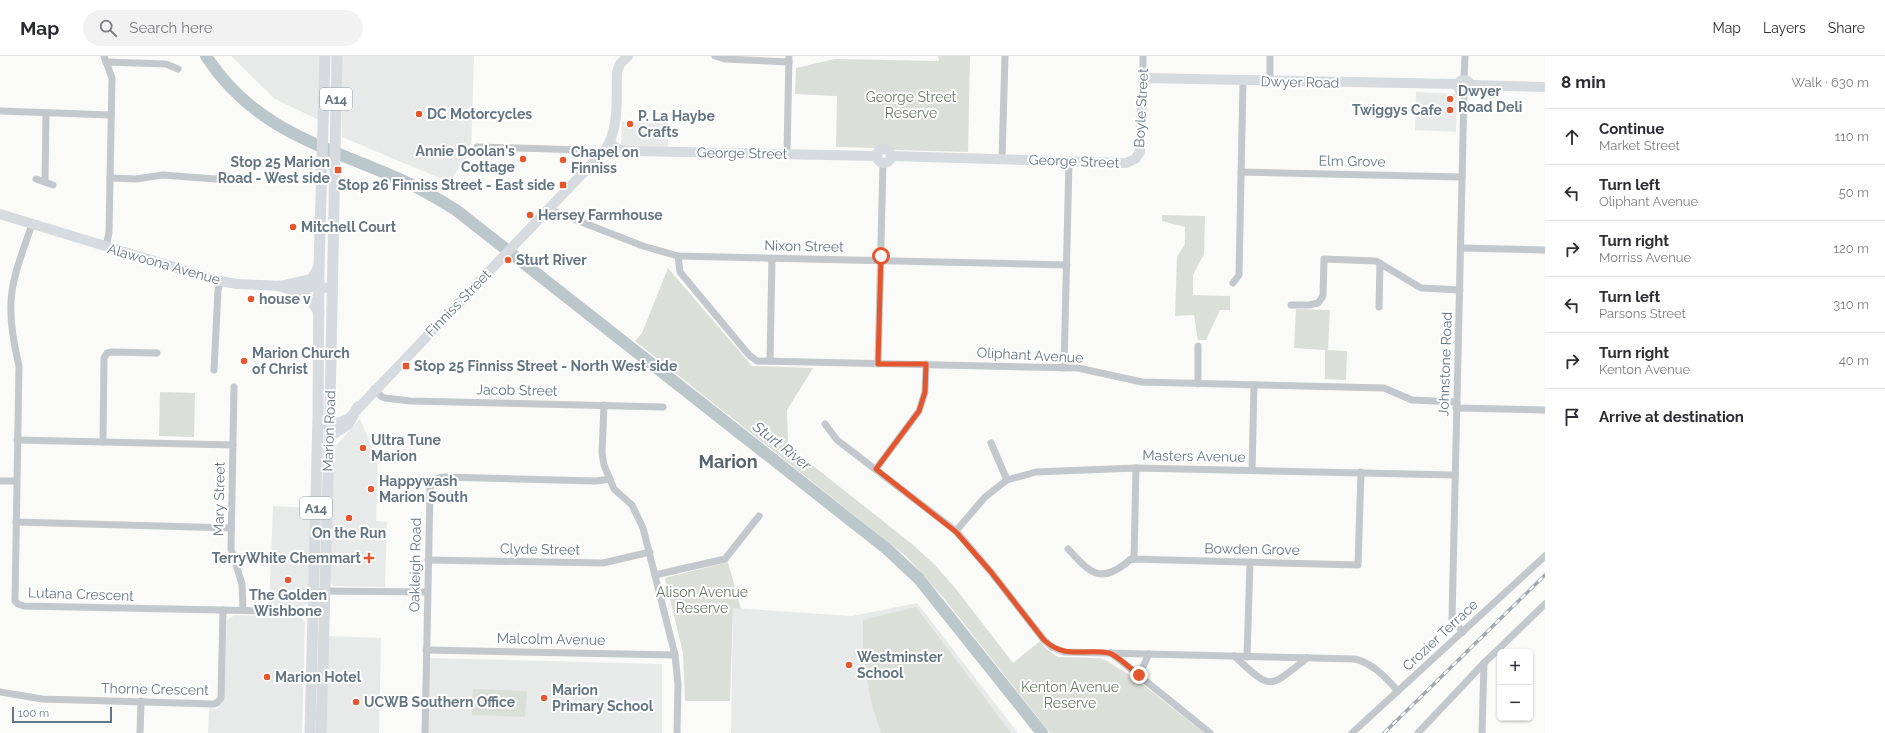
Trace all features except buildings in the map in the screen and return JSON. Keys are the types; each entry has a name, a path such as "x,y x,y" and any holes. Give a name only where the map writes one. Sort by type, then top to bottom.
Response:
{"main road":[{"name":"Marion Road","path":"310,733 313,612 319,591 329,437 324,421 319,312 321,170 325,56"},
{"name":"Marion Road","path":"321,733 319,591 324,421 331,288 336,56"},
{"path":"280,286 312,279 319,267"},
{"path":"280,286 305,294 311,299 319,312"},
{"path":"329,437 348,424 358,407"}],"street":[{"path":"715,56 725,59 789,59 787,154"},
{"path":"1002,159 1005,56"},
{"name":"Boyle Street","path":"1135,159 1140,152 1143,56"},
{"path":"1270,56 1270,81"},
{"name":"Johnstone Road","path":"1463,632 1452,619 1454,475 1465,56"},
{"name":"Finniss Street","path":"324,421 337,423 348,419 512,246 598,159 610,143 615,130 617,72 624,57"},
{"path":"106,247 109,232 112,78 105,59 166,64 178,69"},
{"name":"Dwyer Road","path":"1143,78 1545,87"},
{"path":"1233,283 1239,275 1243,81"},
{"path":"0,112 111,115"},
{"path":"45,182 46,113"},
{"name":"George Street","path":"610,143 619,150 634,151 787,154 880,159 881,150 886,149 890,152 891,156 1126,162 1135,159"},
{"path":"477,147 584,150 598,159"},
{"path":"878,364 881,260 880,159"},
{"path":"1064,368 1069,161"},
{"name":"Elm Grove","path":"1241,172 1462,177"},
{"path":"110,178 136,179 163,175 215,179 228,176"},
{"path":"36,179 53,185"},
{"name":"Nixon Street","path":"548,209 643,246 678,256 1067,265"},
{"name":"Alawoona Avenue","path":"0,214 220,281 280,286 331,288"},
{"name":"Lutana Crescent","path":"32,224 17,272 11,300 12,334 19,366 14,596 18,604 24,606 313,612"},
{"path":"1461,248 1545,250"},
{"name":"Oliphant Avenue","path":"678,256 680,272 749,355 757,361 1078,368 1142,382 1384,388 1412,400 1457,405 1545,410"},
{"path":"1291,305 1309,305 1318,303 1322,296 1322,257 1376,261 1421,288 1460,290"},
{"path":"770,361 772,258"},
{"path":"1379,307 1380,263"},
{"path":"214,370 218,290 220,281"},
{"path":"1198,346 1198,384"},
{"path":"102,442 104,358 107,353 157,352"},
{"path":"876,469 919,411 925,392 926,364"},
{"path":"1252,470 1254,385"},
{"name":"Mary Street","path":"234,387 231,549 242,584 243,610"},
{"name":"Jacob Street","path":"374,390 382,397 391,400 604,405 662,408"},
{"path":"604,405 602,453 604,465 614,489 632,506 642,528 650,552 675,655 678,684 677,733"},
{"path":"825,424 837,440 956,532 991,572 1044,640 1052,647 1064,652 1307,658 1362,661 1376,668 1398,691"},
{"path":"18,440 233,445"},
{"path":"991,443 1007,480"},
{"path":"1068,549 1083,566 1097,573 1107,574 1115,572 1131,559 1134,559 1136,468"},
{"name":"Masters Avenue","path":"956,532 985,497 1007,480 1042,471 1136,468 1454,475"},
{"name":"Bowden Grove","path":"1134,559 1358,565 1361,472"},
{"name":"Oakleigh Road","path":"425,733 431,484 437,478 610,479"},
{"path":"0,481 16,481"},
{"path":"655,575 725,559 759,516"},
{"path":"16,522 231,528"},
{"name":"Clyde Street","path":"428,560 603,563 650,552"},
{"name":"Crozier Terrace","path":"1352,733 1545,556"},
{"path":"1247,657 1250,562"},
{"path":"319,591 428,592"},
{"path":"1418,733 1484,663 1545,604"},
{"name":"Thorne Crescent","path":"0,692 42,699 214,704 218,702 220,698 223,610"},
{"name":"Malcolm Avenue","path":"426,650 675,655"},
{"path":"1111,653 1210,733"},
{"path":"1139,675 1149,654"},
{"path":"1234,656 1262,680 1270,683 1278,681 1307,658"},
{"path":"1482,733 1484,663"},
{"path":"140,733 141,701"}],"shaded area":[{"path":"231,56 320,56 319,120 275,99"},
{"path":"342,56 474,56 471,152 449,182 342,137"},
{"path":"1416,92 1457,94 1456,132 1415,130"},
{"path":"622,122 669,123 668,147 621,145"},
{"path":"360,419 373,449 378,449 376,521 387,522 385,587 334,586 328,581 333,449"},
{"path":"273,506 312,508 308,603 301,608 269,607"},
{"name":"Westminster School","path":"917,603 1018,733 731,733 733,608 852,616"},
{"path":"235,615 300,617 305,622 302,733 208,733 209,708 217,709 223,700 227,620"},
{"path":"328,636 381,638 379,733 325,733"},
{"name":"Marion Primary School","path":"428,658 662,664 662,733 425,733"}],"green space":[{"name":"George Street Reserve","path":"938,56 970,56 968,152 894,150 883,146 876,148 836,147 837,96 795,94 796,68 835,59 939,61"},
{"path":"1162,215 1205,216 1204,254 1193,275 1193,295 1230,296 1230,310 1220,310 1206,340 1198,340 1194,315 1175,316 1177,257 1185,244 1185,227 1162,221"},
{"name":"Kenton Avenue Reserve","path":"668,268 752,366 813,368 787,410 788,446 912,544 935,565 956,589 1013,663 1040,641 1047,650 1058,657 1100,658 1137,680 1204,733 1050,733 943,597 907,557 635,341 642,333"},
{"path":"1296,309 1330,310 1328,350 1347,351 1346,380 1325,379 1325,350 1294,348"},
{"path":"160,392 195,393 194,437 159,436"},
{"name":"Alison Avenue Reserve","path":"728,562 741,609 733,608 730,701 685,701 683,653 665,578"},
{"path":"916,607 1011,733 881,733 871,701 863,652 863,620"},
{"path":"473,689 527,691 525,717 472,715"}],"waterway":[{"name":"Sturt River","path":"206,56 225,81 246,102 268,118 291,132 316,144 412,185 456,210 887,549 919,579 1042,733"}],"railway":[{"path":"1384,733 1545,575"}],"place":[{"name":"Dwyer Road Deli","path":"1450,99"},
{"name":"Twiggys Cafe","path":"1450,110"},
{"name":"DC Motorcycles","path":"419,114"},
{"name":"P. La Haybe Crafts","path":"630,124"},
{"name":"Annie Doolan's Cottage","path":"523,159"},
{"name":"Chapel on Finniss","path":"563,160"},
{"name":"Stop 25 Marion Road - West side","path":"338,170"},
{"name":"Stop 26 Finniss Street - East side","path":"563,185"},
{"name":"Hersey Farmhouse","path":"530,215"},
{"name":"Mitchell Court","path":"293,227"},
{"name":"Sturt River","path":"508,260"},
{"name":"house v","path":"251,299"},
{"name":"Marion Church of Christ","path":"244,361"},
{"name":"Stop 25 Finniss Street - North West side","path":"406,366"},
{"name":"Ultra Tune Marion","path":"363,448"},
{"name":"Happywash Marion South","path":"371,489"},
{"name":"On the Run","path":"349,518"},
{"name":"TerryWhite Chemmart","path":"369,558"},
{"name":"The Golden Wishbone","path":"288,580"},
{"name":"Westminster School","path":"849,665"},
{"name":"Marion Hotel","path":"267,677"},
{"name":"Marion Primary School","path":"544,698"},
{"name":"UCWB Southern Office","path":"356,702"}],"district":[{"name":"Marion","path":"728,461"}],"route":[{"path":"881,256 878,364 926,364 925,392 919,411 876,469 956,532 991,572 1044,640 1052,647 1064,652 1111,653 1139,675"}]}
